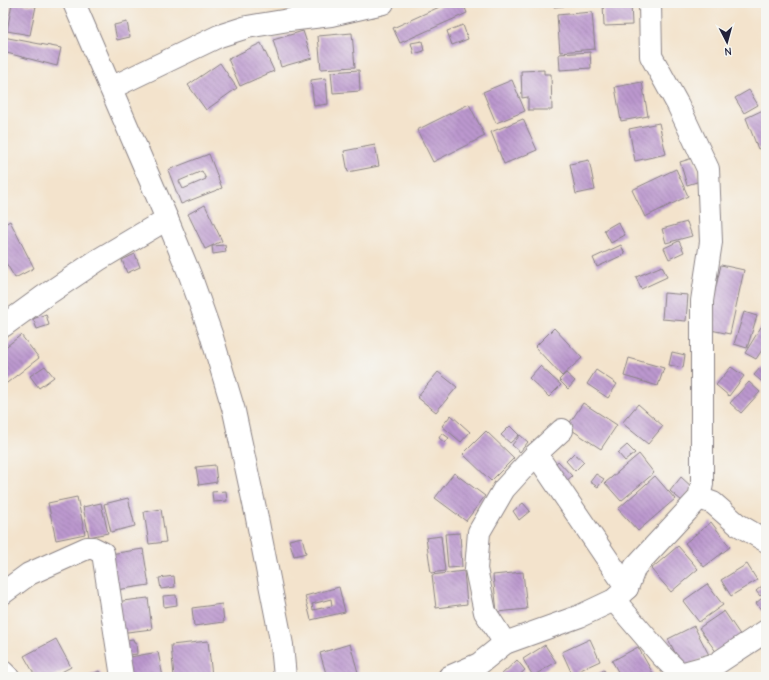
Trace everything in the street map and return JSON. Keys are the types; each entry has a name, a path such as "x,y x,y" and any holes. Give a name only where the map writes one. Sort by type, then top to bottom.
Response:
{"street":[{"path":"74,3 167,219 190,275 211,334 234,411 256,513 280,638 285,677"},
{"path":"111,88 219,36 247,27 289,20 331,16 384,3"},
{"path":"449,677 479,664 505,643 580,616 620,594 635,567 699,498 702,484 702,301 711,242 708,169 678,105 651,56 650,3"},
{"path":"3,326 98,260 167,219"},
{"path":"505,643 485,612 476,569 479,532 504,489 536,454 562,430"},
{"path":"536,454 620,594 662,656 680,674 716,664 766,631"},
{"path":"699,498 713,503 737,524 766,540"},
{"path":"3,593 29,574 87,548 93,548 103,553 122,677"},
{"path":"3,672 8,677"}],"building":[{"path":"12,3 36,6 30,35 7,31"},
{"path":"448,3 463,3 467,13 400,43 393,28"},
{"path":"554,3 564,3 564,6 554,7"},
{"path":"603,3 631,3 632,25 604,26"},
{"path":"592,12 595,49 560,52 557,15"},
{"path":"127,22 130,37 117,40 114,25"},
{"path":"463,25 468,39 452,45 447,31"},
{"path":"303,31 312,58 281,67 273,40"},
{"path":"352,33 355,67 321,69 318,36"},
{"path":"3,37 61,48 57,66 3,52"},
{"path":"422,41 424,51 414,54 411,43"},
{"path":"261,43 274,71 240,86 228,59"},
{"path":"590,52 591,68 560,70 559,54"},
{"path":"220,63 237,88 206,110 188,85"},
{"path":"359,70 360,91 333,93 331,72"},
{"path":"544,70 544,74 551,74 552,110 528,110 528,97 522,98 521,71"},
{"path":"326,78 328,104 314,106 311,80"},
{"path":"512,80 525,111 496,123 483,92"},
{"path":"642,82 648,116 621,121 615,87"},
{"path":"749,90 758,105 744,113 735,98"},
{"path":"469,104 485,136 433,162 417,130"},
{"path":"765,109 766,146 758,149 746,118"},
{"path":"523,119 537,150 504,164 491,132"},
{"path":"659,123 666,154 635,161 629,129"},
{"path":"375,145 379,166 348,172 344,151"},
{"path":"209,154 222,188 181,204 168,170","holes":["202,171 206,179 183,189 179,181"]},
{"path":"693,158 700,181 687,185 680,162"},
{"path":"589,160 595,190 576,194 570,164"},
{"path":"676,169 688,196 645,217 632,190"},
{"path":"205,205 222,241 205,249 188,214"},
{"path":"10,221 34,268 15,278 3,258 3,225"},
{"path":"618,222 625,235 611,243 604,230"},
{"path":"687,222 692,236 666,243 662,229"},
{"path":"679,241 684,252 669,259 664,248"},
{"path":"225,245 226,252 213,254 212,246"},
{"path":"621,245 625,254 597,267 593,258"},
{"path":"135,254 140,267 127,273 122,260"},
{"path":"721,265 744,270 730,334 706,329"},
{"path":"662,266 667,277 641,289 636,277"},
{"path":"664,293 688,295 686,321 662,319"},
{"path":"744,312 757,316 747,348 734,344"},
{"path":"46,314 49,325 37,329 33,319"},
{"path":"761,327 766,330 766,344 756,359 745,353"},
{"path":"554,328 582,358 562,376 535,347"},
{"path":"21,335 39,358 3,386 3,349"},
{"path":"672,352 685,355 683,368 669,365"},
{"path":"629,358 664,368 658,386 624,376"},
{"path":"45,366 54,377 39,388 30,376"},
{"path":"540,366 561,385 549,397 529,378"},
{"path":"731,367 744,376 729,396 716,385"},
{"path":"761,367 766,371 766,385 754,375"},
{"path":"596,370 617,384 608,398 587,384"},
{"path":"438,372 457,387 436,412 417,397"},
{"path":"566,373 575,381 568,389 559,380"},
{"path":"749,382 760,392 741,413 730,403"},
{"path":"583,403 617,425 601,449 567,427"},
{"path":"638,404 663,426 648,444 622,423"},
{"path":"451,415 470,432 461,442 442,426"},
{"path":"510,426 519,435 510,443 501,435"},
{"path":"486,431 514,458 491,481 463,454"},
{"path":"442,433 449,438 445,443 439,438"},
{"path":"520,435 528,442 520,452 512,445"},
{"path":"627,445 635,453 625,461 618,453"},
{"path":"574,453 584,462 575,471 566,461"},
{"path":"639,454 654,473 621,501 605,483"},
{"path":"558,461 572,476 563,484 550,470"},
{"path":"215,465 217,482 199,485 196,467"},
{"path":"454,473 485,496 466,521 435,498"},
{"path":"596,474 604,479 598,487 590,482"},
{"path":"655,476 675,499 638,531 618,509"},
{"path":"681,477 693,488 682,501 670,491"},
{"path":"226,491 227,501 213,502 212,492"},
{"path":"77,497 85,534 56,540 48,503"},
{"path":"128,498 135,526 111,532 104,504"},
{"path":"101,503 108,533 89,537 83,507"},
{"path":"523,503 530,511 519,520 513,511"},
{"path":"161,509 166,542 149,544 144,512"},
{"path":"711,522 730,547 704,567 685,543"},
{"path":"460,533 462,567 448,568 445,534"},
{"path":"441,536 445,571 431,573 426,538"},
{"path":"302,537 306,553 294,556 289,540"},
{"path":"678,546 698,569 671,592 651,569"},
{"path":"143,549 149,585 116,590 110,554"},
{"path":"747,564 757,580 731,596 721,580"},
{"path":"464,571 467,604 436,608 432,575"},
{"path":"523,572 527,609 497,612 493,575"},
{"path":"174,576 175,587 161,589 159,578"},
{"path":"707,584 723,605 699,622 683,601"},
{"path":"762,586 766,591 760,596 756,591"},
{"path":"339,587 345,612 311,620 305,596","holes":["331,599 332,606 313,610 312,604"]},
{"path":"176,595 177,605 164,607 163,596"},
{"path":"766,595 766,610 763,612 756,603"},
{"path":"148,598 152,629 119,633 114,602"},
{"path":"222,604 224,622 194,626 192,608"},
{"path":"724,611 741,636 717,653 699,628"},
{"path":"694,626 709,655 683,668 668,639"},
{"path":"56,639 71,667 52,677 36,677 24,656"},
{"path":"133,639 134,643 136,643 137,654 122,656 127,640"},
{"path":"590,639 600,661 572,674 562,652"},
{"path":"208,641 212,676 174,677 171,645"},
{"path":"350,644 359,676 327,677 320,653"},
{"path":"545,645 556,662 533,676 523,659"},
{"path":"638,647 655,677 621,677 612,661"},
{"path":"158,652 163,677 129,677 125,658"},
{"path":"517,660 525,670 517,677 500,676"},
{"path":"604,670 608,677 593,677"},
{"path":"99,671 102,677 87,677"}]}
